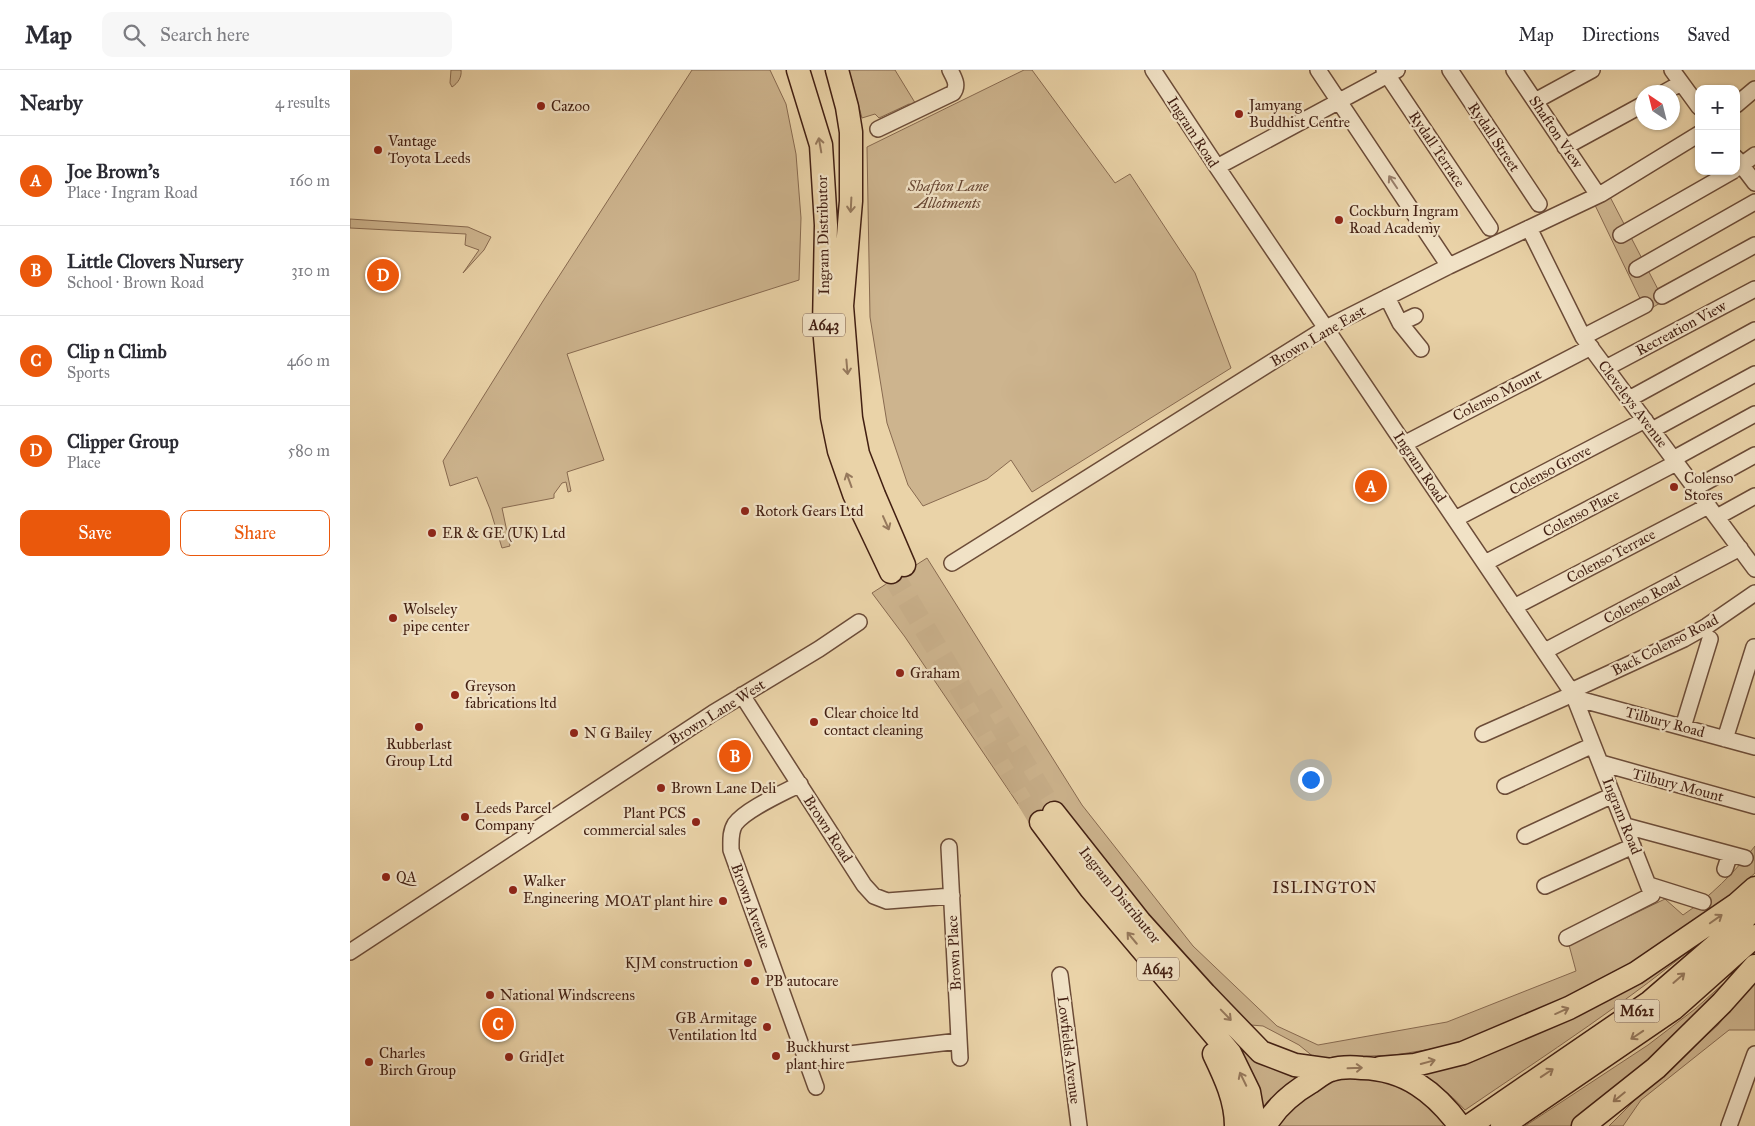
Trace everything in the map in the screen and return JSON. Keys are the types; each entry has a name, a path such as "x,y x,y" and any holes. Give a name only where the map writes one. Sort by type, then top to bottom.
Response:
{"highway":[{"name":"Ingram Distributor","path":"798,70 821,145 826,226 824,327 832,417 839,451 854,494 897,568 874,495 858,454 851,418 842,306 851,201 851,132 847,107 837,70"},
{"name":"Ingram Distributor","path":"1255,1126 1249,1092 1230,1053 1091,889 1048,818 1205,994 1261,1052 1295,1065 1331,1070"},
{"path":"1265,1126 1272,1114 1285,1100 1302,1087 1331,1070 1355,1067 1380,1068 1415,1065 1463,1053 1569,1008 1636,972 1738,904 1755,888"},
{"name":"M621","path":"1510,1113 1650,1002 1738,926 1755,906"},
{"name":"M621","path":"1469,1126 1510,1113 1674,1009 1755,936"},
{"path":"1583,1126 1662,1062 1716,1010 1755,966"},
{"path":"1180,995 1201,1026 1225,1077 1236,1112 1236,1126"},
{"path":"1380,1068 1412,1080 1426,1090 1442,1104 1460,1126"}],"street":[{"name":"Ingram Road","path":"1153,70 1216,167 1573,694 1649,885"},
{"path":"1318,70 1450,266"},
{"name":"Rydall Street","path":"1450,70 1539,204"},
{"name":"Shafton View","path":"1514,70 1598,195"},
{"path":"1535,101 1592,70"},
{"path":"1672,70 1695,102"},
{"path":"1216,167 1389,72"},
{"name":"Rydall Terrace","path":"1389,72 1490,228"},
{"path":"878,130 953,93 956,89 952,74"},
{"path":"1740,102 1755,89"},
{"path":"1566,146 1635,109"},
{"name":"Brown Lane East","path":"952,563 1326,328 1598,195 1695,136"},
{"path":"1740,164 1755,156"},
{"path":"1740,169 1755,183"},
{"path":"1620,235 1722,175"},
{"path":"1637,269 1755,202"},
{"name":"Cleveleys Avenue","path":"1529,228 1587,342 1755,569"},
{"path":"1662,296 1755,245"},
{"name":"Recreation View","path":"1606,368 1755,288"},
{"path":"1386,298 1400,323 1421,349"},
{"name":"Colenso Mount","path":"1404,444 1587,342 1645,305"},
{"path":"1400,323 1415,316"},
{"path":"1629,399 1755,330"},
{"name":"Colenso Grove","path":"1455,519 1755,374"},
{"name":"Colenso Place","path":"1485,563 1675,461 1755,414"},
{"path":"1695,488 1755,455"},
{"name":"Colenso Terrace","path":"1514,607 1712,512 1753,501"},
{"name":"Colenso Road","path":"1544,651 1740,548"},
{"name":"Back Colenso Road","path":"1483,734 1573,694 1684,639 1707,626 1755,593"},
{"name":"Brown Lane West","path":"350,952 742,695 860,622"},
{"path":"1683,727 1710,640"},
{"path":"1725,739 1754,647"},
{"name":"Tilbury Road","path":"1573,694 1755,747"},
{"name":"Brown Road","path":"742,695 864,885 874,896 887,901 952,896"},
{"path":"1505,786 1593,745"},
{"name":"Tilbury Mount","path":"1601,763 1755,806"},
{"name":"Brown Avenue","path":"800,784 745,814 735,824 730,837 731,850 816,1087"},
{"path":"1525,836 1613,795"},
{"path":"1626,826 1746,858"},
{"path":"1545,886 1633,846"},
{"name":"Brown Place","path":"949,847 960,1058"},
{"path":"1726,869 1730,854"},
{"path":"1649,885 1684,903 1702,902"},
{"path":"1567,938 1652,895 1649,885"},
{"name":"Lowfields Avenue","path":"1060,975 1079,1126"},
{"path":"807,1059 959,1041"},
{"path":"1729,1126 1755,1054"}],"green space":[{"path":"451,70 461,70 459,80 452,87 450,83"},
{"path":"692,70 770,70 786,104 796,154 801,218 799,280 567,354 604,460 567,472 571,491 568,492 566,482 562,483 554,494 554,498 502,508 510,546 502,548 490,509 477,477 450,486 443,461 543,301"},
{"path":"849,70 895,70 917,106 909,104 879,118 875,114 862,118"},
{"name":"Shafton Lane Allotments","path":"1024,70 1032,70 1115,183 1130,174 1195,273 1231,368 1032,492 1011,460 987,479 923,506 908,485 887,423 870,317 867,147"},
{"path":"1608,193 1664,301 1646,311 1593,201"},
{"path":"350,219 468,227 491,237 484,250 463,273 479,250 465,245 466,234 350,228"},
{"path":"927,558 1082,805 1193,946 1277,1026 1318,1045 1447,1022 1576,971 1569,945 1665,899 1683,915 1722,884 1755,846 1755,873 1720,904 1667,942 1586,988 1505,1025 1450,1046 1395,1055 1315,1058 1299,1045 1263,1026 1251,1025 1183,955 1033,822 1022,810 905,637 872,593"},
{"path":"1707,936 1619,1004 1465,1110 1439,1087 1409,1068"},
{"path":"1753,957 1718,998 1616,1091 1570,1126 1525,1126 1648,1045 1695,1009"},
{"path":"1755,979 1755,1030 1729,1030 1641,1100 1623,1126 1609,1126 1639,1096 1718,1025"},
{"path":"1236,1039 1304,1074 1261,1114 1231,1044"},
{"path":"1380,1076 1424,1096 1449,1121 1442,1126 1276,1126 1307,1093 1338,1079"}],"tunnel":[{"path":"891,572 1041,822"},
{"path":"982,694 1054,813"}],"place":[{"name":"Cazoo","path":"541,106"},
{"name":"Jamyang Buddhist Centre","path":"1239,114"},
{"name":"Vantage Toyota Leeds","path":"378,150"},
{"name":"Cockburn Ingram Road Academy","path":"1339,220"},
{"name":"Clipper Group","path":"383,275"},
{"name":"Joe Brown's","path":"1371,486"},
{"name":"Colenso Stores","path":"1674,487"},
{"name":"Rotork Gears Ltd","path":"745,511"},
{"name":"ER & GE (UK) Ltd","path":"432,533"},
{"name":"Wolseley pipe center","path":"393,618"},
{"name":"Graham","path":"900,673"},
{"name":"Greyson fabrications ltd","path":"455,695"},
{"name":"Clear choice ltd contact cleaning","path":"814,722"},
{"name":"Rubberlast Group Ltd","path":"419,727"},
{"name":"N G Bailey","path":"574,733"},
{"name":"Little Clovers Nursery","path":"735,756"},
{"name":"Brown Lane Deli","path":"661,788"},
{"name":"Leeds Parcel Company","path":"465,817"},
{"name":"Plant PCS commercial sales","path":"696,822"},
{"name":"QA","path":"386,877"},
{"name":"Walker Engineering","path":"513,890"},
{"name":"MOAT plant hire","path":"723,901"},
{"name":"KJM construction","path":"748,963"},
{"name":"PB autocare","path":"755,981"},
{"name":"National Windscreens","path":"490,995"},
{"name":"Clip n Climb","path":"498,1024"},
{"name":"GB Armitage Ventilation ltd","path":"767,1027"},
{"name":"Buckhurst plant hire","path":"776,1056"},
{"name":"GridJet","path":"509,1057"},
{"name":"Charles Birch Group","path":"369,1062"}],"district":[{"name":"ISLINGTON","path":"1325,887"}]}
